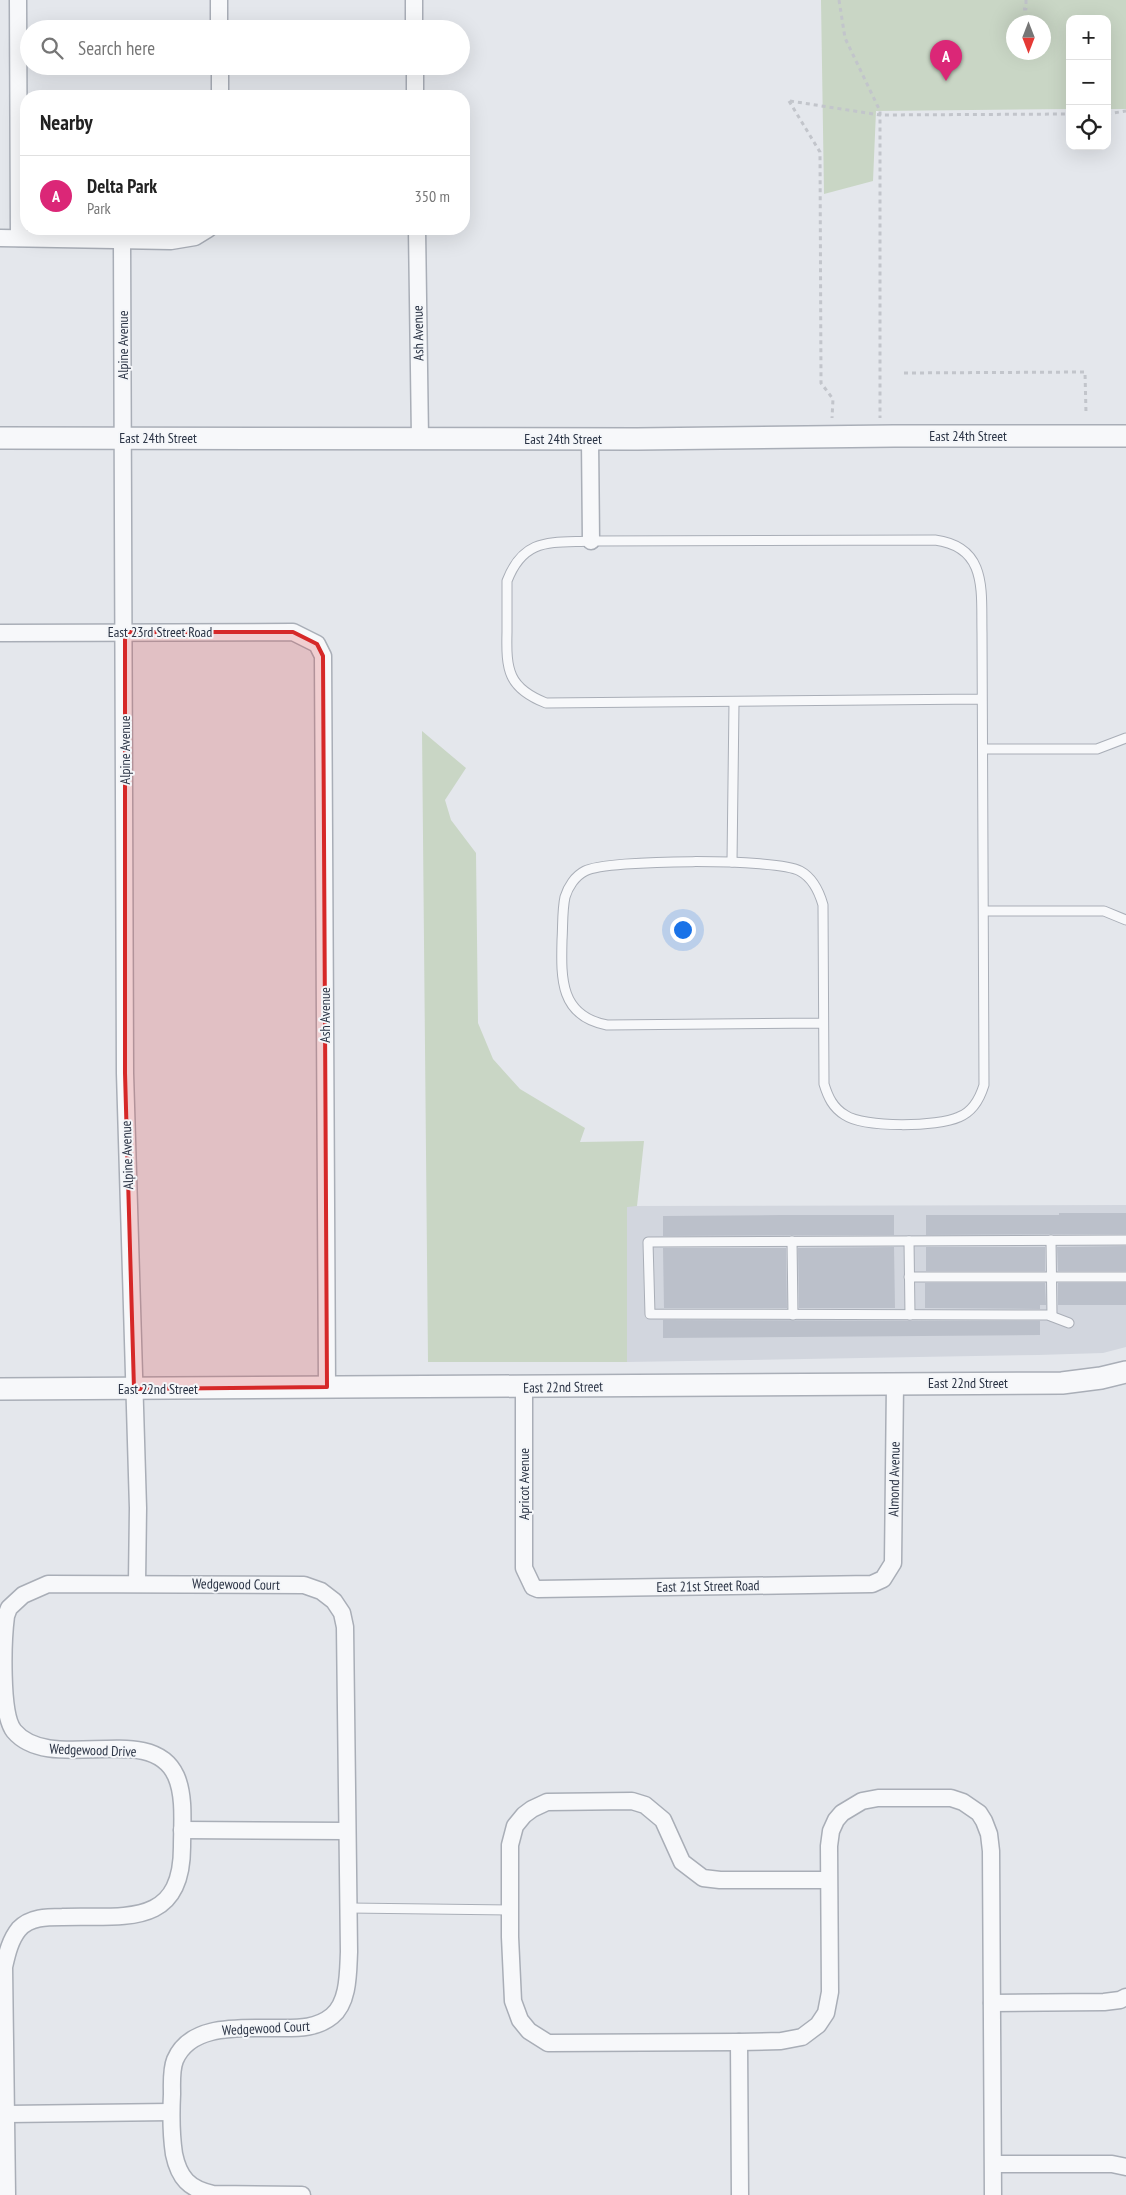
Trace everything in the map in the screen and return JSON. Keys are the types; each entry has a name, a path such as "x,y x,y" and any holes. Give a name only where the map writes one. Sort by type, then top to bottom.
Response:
{"street":[{"path":"18,0 19,238"},
{"path":"219,0 220,20"},
{"path":"414,0 414,20"},
{"path":"220,75 220,90"},
{"path":"415,75 415,90"},
{"path":"0,238 171,241 198,235"},
{"name":"Ash Avenue","path":"417,235 420,438"},
{"name":"Alpine Avenue","path":"122,240 125,632 125,1073 134,1389"},
{"name":"East 24th Street","path":"0,438 590,439 1126,436"},
{"path":"590,439 592,542"},
{"name":"East 23rd Street Road","path":"0,633 293,632 317,644"},
{"name":"Ash Avenue","path":"317,644 323,656 327,1387"},
{"name":"East 22nd Street","path":"0,1389 1062,1383 1101,1378 1126,1372"},
{"name":"Almond Avenue","path":"887,1572 893,1563 895,1383"},
{"name":"Apricot Avenue","path":"524,1387 524,1568 528,1581"},
{"path":"134,1389 138,1508 137,1583"},
{"name":"East 21st Street Road","path":"528,1581 532,1587 538,1589 872,1584 883,1578 887,1572"},
{"name":"Wedgewood Drive","path":"7,2195 4,1967 12,1940 24,1925 47,1917 140,1914 160,1907 174,1891 179,1877 182,1862 182,1830 180,1792 176,1775 155,1754 132,1750 38,1748 13,1730 6,1714 6,1616 9,1608 23,1595 48,1584 137,1583"},
{"name":"Wedgewood Court","path":"137,1583 304,1585 321,1591 334,1601 342,1613 345,1627 349,1908 349,1952 346,1987 336,2012 320,2024 301,2028 218,2030 190,2040 184,2045 174,2067 171,2137 177,2170 184,2180 201,2192 213,2194 302,2195"},
{"path":"829,1880 720,1880 704,1878 682,1862 663,1820 645,1805 632,1801 547,1802 524,1815 513,1832 510,1846 510,1910 514,2008 529,2031 548,2042 738,2042 782,2041 802,2037 818,2025 826,2013 830,1992 829,1846 836,1820 849,1807 862,1801 878,1798 950,1798 963,1802 978,1813 989,1834 991,1850 993,2195"},
{"path":"182,1830 347,1831"},
{"path":"992,2003 1104,2002 1120,2000 1126,1997"},
{"path":"738,2042 740,2195"},
{"path":"7,2114 171,2112"},
{"path":"994,2164 1112,2164 1126,2167"}],"lane":[{"path":"823,1023 607,1024 579,1013 566,996 562,979 563,905 568,888 586,870 609,864 732,862 790,866 806,875 819,890 823,905 824,1084 835,1107 845,1115 865,1123 888,1124 935,1123 960,1117 974,1106 984,1085 984,911 981,585 977,567 970,555 948,541 935,540 592,542 537,545 524,553 511,571 507,582 506,662 510,675 517,686 532,697 546,703 982,699"},
{"path":"732,862 734,702"},
{"path":"982,749 1097,749 1126,738"},
{"path":"984,911 1104,911 1126,920"},
{"path":"1051,1240 1052,1316"},
{"path":"1069,1323 1052,1316 650,1314 648,1242 1126,1240"},
{"path":"792,1241 793,1315"},
{"path":"909,1241 910,1315"},
{"path":"910,1277 1126,1277"},
{"path":"349,1908 510,1910"}],"path":[{"path":"840,0 845,38 880,115 879,420"},
{"path":"1023,9 1026,9 1026,0"},
{"path":"832,420 832,400 821,383 820,152 789,101 880,115 1066,114"},
{"path":"1111,113 1126,111"},
{"path":"904,373 1085,372 1086,413"}],"highlighted area":[{"path":"125,632 293,632 317,644 323,656 327,1387 134,1389 125,1073"}],"shaded area":[{"path":"1126,1205 1126,1347 1103,1353 1038,1355 627,1362 627,1206"}],"green space":[{"path":"821,0 1126,0 1126,109 1111,109 1111,15 1066,15 1066,109 876,111 873,181 824,194"},
{"path":"422,731 466,768 445,800 451,820 476,853 478,1023 493,1059 520,1089 585,1128 580,1142 644,1141 637,1206 627,1207 627,1362 428,1362"}],"building":[{"path":"1059,1213 1126,1213 1126,1234 926,1235 926,1215 1059,1215"},
{"path":"894,1215 894,1235 663,1236 663,1216"},
{"path":"1126,1246 1126,1271 1058,1271 1057,1247"},
{"path":"894,1247 895,1308 799,1308 798,1248"},
{"path":"926,1247 1045,1247 1045,1271 926,1271"},
{"path":"663,1248 786,1248 787,1308 664,1308"},
{"path":"925,1283 1045,1283 1046,1305 1040,1305 1040,1309 925,1308"},
{"path":"1058,1283 1126,1283 1126,1305 1058,1305"},
{"path":"663,1320 1040,1321 1040,1335 663,1338"}],"place":[{"name":"Delta Park","path":"946,81"}]}
